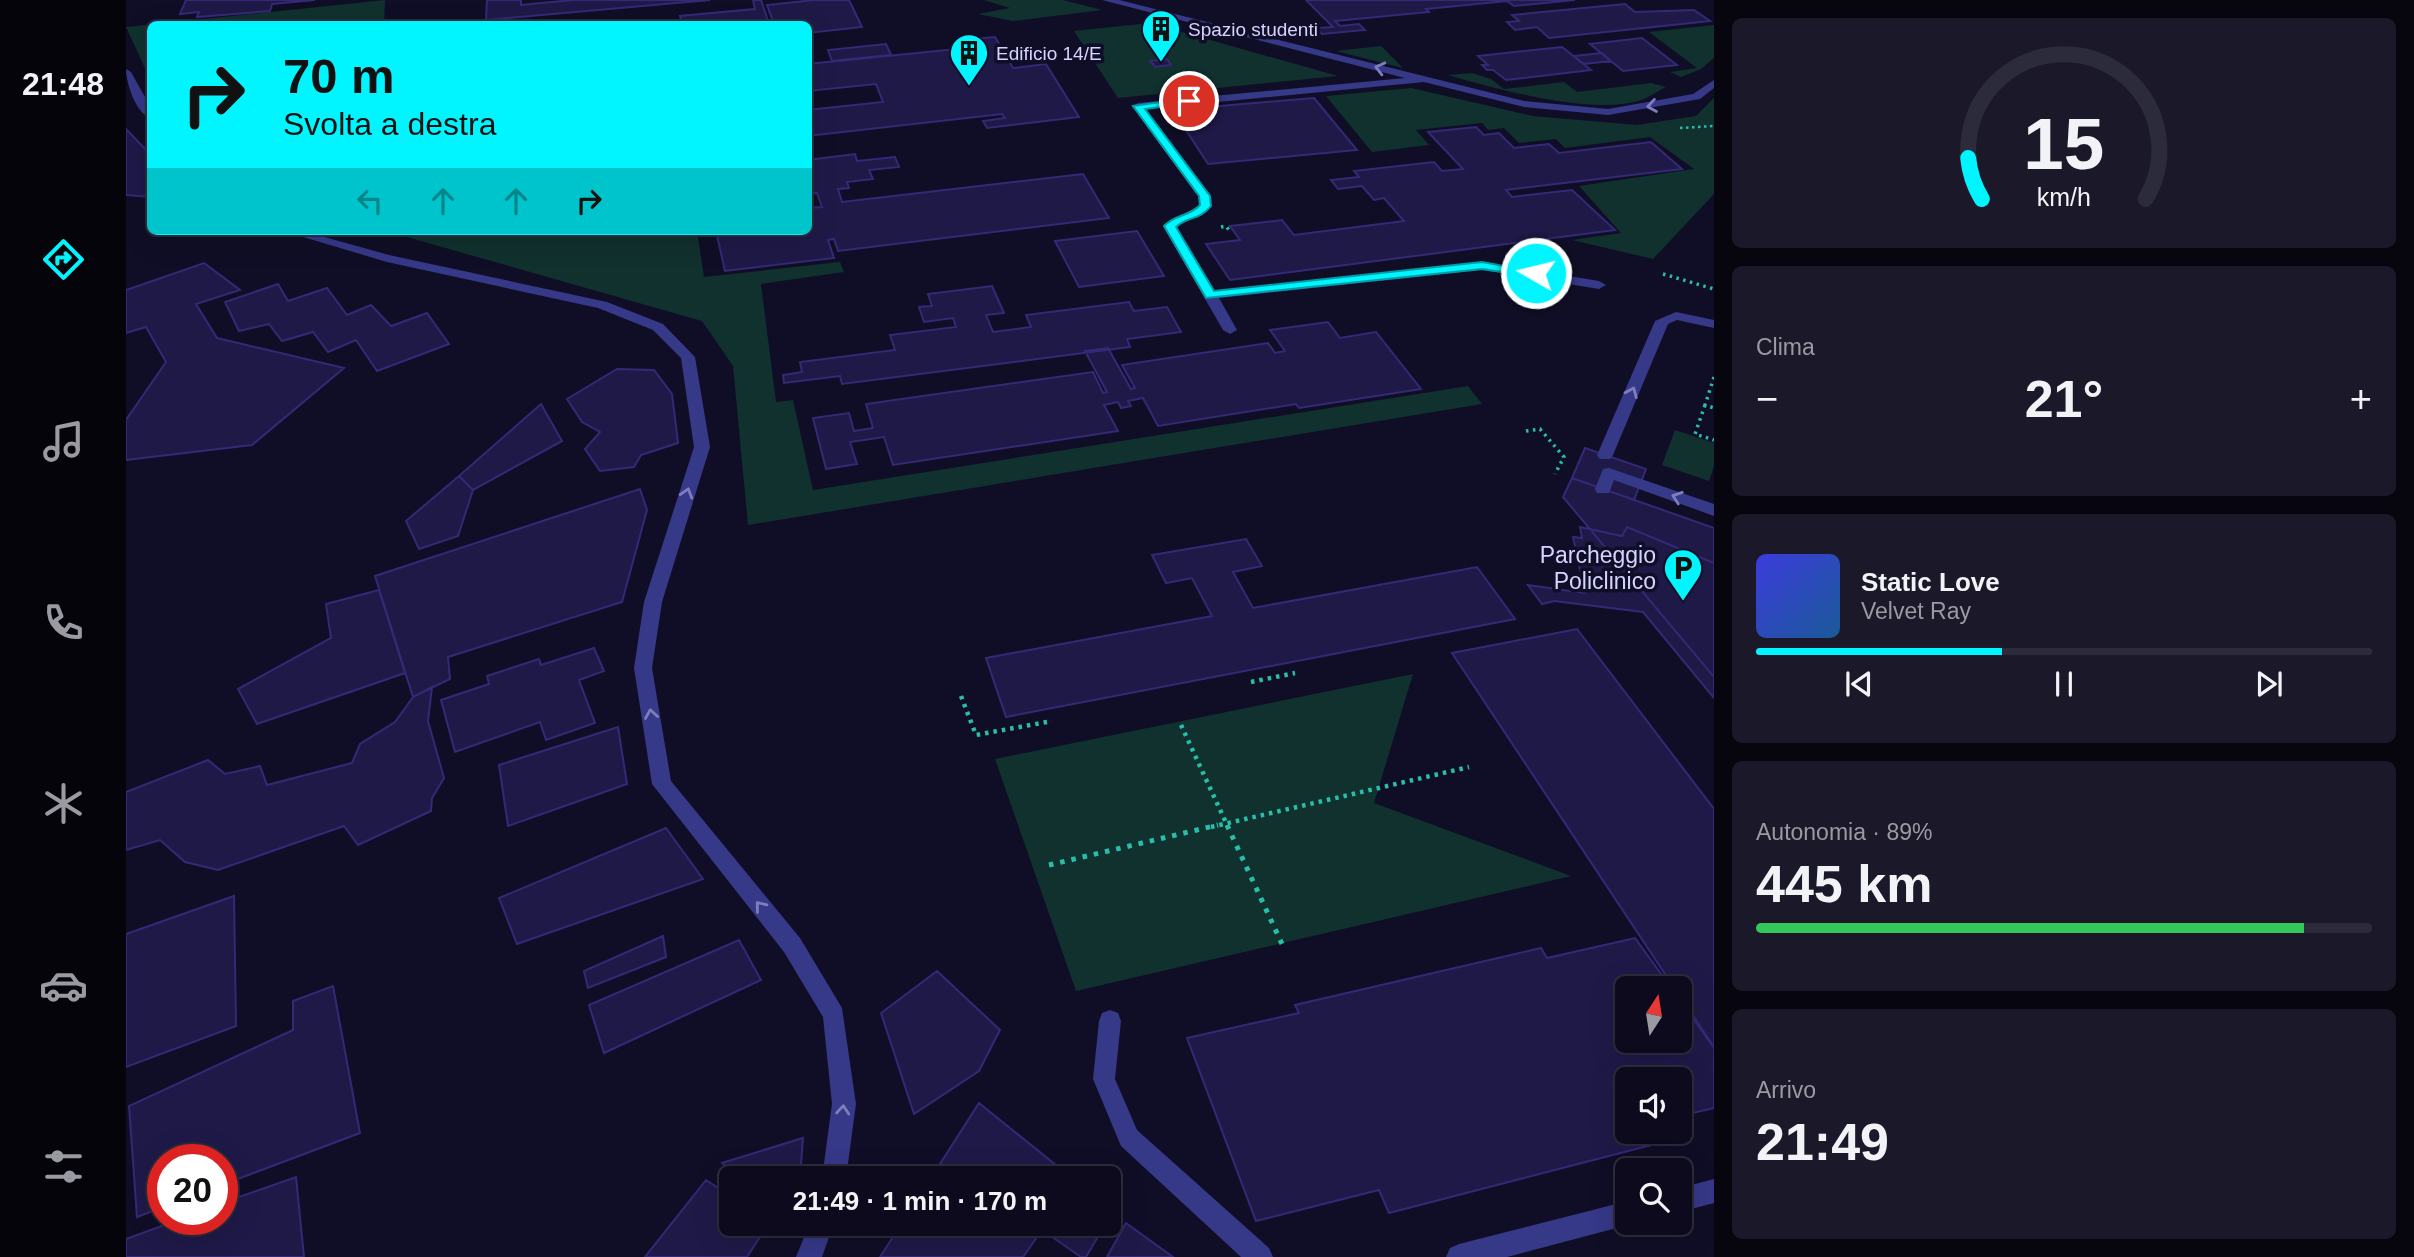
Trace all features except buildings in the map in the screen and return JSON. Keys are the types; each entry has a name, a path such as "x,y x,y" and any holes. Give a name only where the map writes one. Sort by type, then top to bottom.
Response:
{"street":[{"path":"1107,0 1524,104 1608,112 1696,97 1714,83"},
{"path":"126,72 147,110"},
{"path":"1230,330 1170,226 1177,219 1196,216 1206,206 1204,196 1138,106 1426,79"},
{"path":"304,235 387,258 602,305 658,327 688,357 702,447 653,602 643,668 662,784 792,945 834,1015 844,1104 836,1166"},
{"path":"1211,295 1482,266 1599,285"},
{"path":"1605,455 1662,321 1676,316 1714,324"},
{"path":"1603,489 1609,473 1714,510"},
{"path":"1110,1021 1104,1079 1129,1138 1260,1257"},
{"path":"1692,1197 1714,1191"},
{"path":"1458,1257 1615,1216"},
{"path":"809,1257 817,1236"}],"path":[{"path":"1663,274 1714,289"},
{"path":"1714,377 1695,434 1714,440"},
{"path":"1705,405 1714,408"},
{"path":"1526,431 1540,429 1564,457 1555,474"},
{"path":"1251,682 1295,673"},
{"path":"961,696 976,735 1052,721"},
{"path":"1181,725 1282,944"},
{"path":"1049,864 1469,767"}],"green space":[{"path":"385,0 384,21 184,21"},
{"path":"984,0 1063,0 1102,10 1013,21 978,14 1010,8"},
{"path":"1150,23 1338,76 1118,98 1074,31"},
{"path":"147,24 147,72 126,27"},
{"path":"1714,25 1714,58 1701,69 1681,77 1670,72 1697,68 1649,32"},
{"path":"1381,46 1403,68 1336,51"},
{"path":"1472,73 1491,79 1504,89 1564,82 1577,92 1651,83 1666,87 1641,100 1598,105 1545,99 1492,87 1448,75"},
{"path":"1411,88 1533,116 1637,125 1696,116 1714,98 1714,194 1653,259 1572,240 1621,233 1579,186 1694,169 1650,137 1565,148 1556,139 1519,143 1504,128 1488,130 1482,123 1416,130 1429,145 1372,152 1326,96"},
{"path":"400,235 698,235 704,277 840,262 844,272 761,284 776,402 793,400 813,490 1468,386 1482,404 748,525 733,366 702,321"},
{"path":"1675,430 1714,443 1714,466 1709,481 1662,465"},
{"path":"1413,674 1374,803 1571,876 1076,991 995,759"}],"place":[{"name":"Spazio studenti","path":"1161,63"},
{"name":"Edificio 14/E","path":"969,87"},
{"name":"Parcheggio Policlinico","path":"1683,602"}],"route":[{"path":"1189,101 1138,106 1204,196 1206,206 1196,216 1177,219 1170,226 1211,295 1482,266 1536,273"}]}
